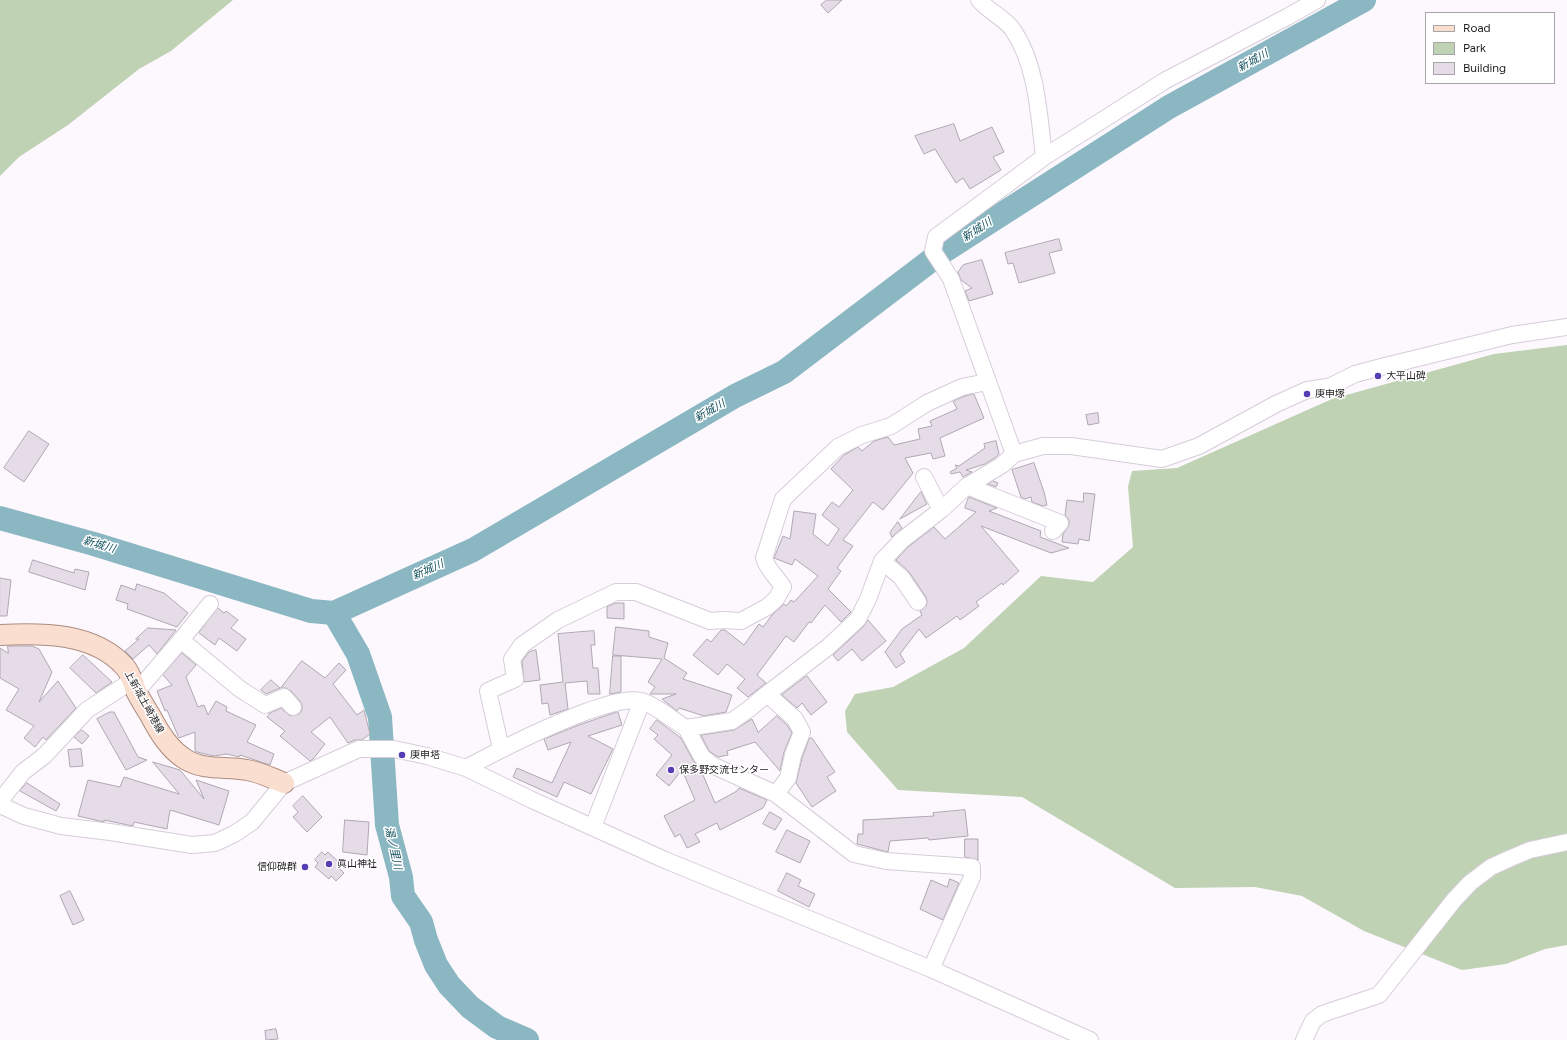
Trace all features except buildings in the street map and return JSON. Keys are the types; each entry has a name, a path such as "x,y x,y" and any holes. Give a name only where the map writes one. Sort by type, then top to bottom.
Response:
{"main road":[{"name":"上新城土崎港線","path":"0,635 27,634 61,636 91,644 112,655 125,667 169,746 185,759 202,767 245,769 259,772 284,783"}],"street":[{"path":"979,0 1013,29 1021,42 1031,67 1040,118 1044,157"},
{"path":"1014,454 950,279 933,251 936,237 1044,157 1166,80 1287,18 1317,0"},
{"path":"686,728 732,721 828,647 858,619 868,599 882,561 902,540 940,510 967,486 1002,465 1014,454 1043,446 1071,446 1162,459 1199,446 1276,404 1298,402 1334,386 1355,374 1512,335 1567,327"},
{"path":"500,749 488,691 515,679 512,659 522,645 558,620 616,592 636,592 710,621 741,621 767,607 776,599 783,587 767,567 764,558 783,499 838,447 862,435 891,426 927,403 962,387 988,382"},
{"path":"924,477 940,510"},
{"path":"967,486 1060,523 1053,531"},
{"path":"882,561 901,577 918,602"},
{"path":"0,801 23,772 44,756 87,710 135,686 181,640 210,604"},
{"path":"181,640 240,689 265,705 284,697 293,707"},
{"path":"767,694 795,720 802,732 793,755 788,778 776,794"},
{"path":"466,768 500,749 556,723 608,704 628,701 642,701 686,728 702,757 712,764 776,794 854,854 886,861 972,867 972,877 931,969"},
{"path":"593,827 642,701"},
{"path":"0,805 24,816 61,826 192,845 215,843 234,834 252,822 284,783 359,749 394,749 427,756 466,768 532,800 665,860 931,969 1090,1040"},
{"path":"1304,1040 1313,1021 1322,1014 1379,995 1454,900 1470,883 1491,867 1530,850 1567,842"}],"green space":[{"path":"0,0 233,0 171,51 139,69 68,125 19,157 0,176"},
{"path":"1567,345 1567,945 1545,949 1506,964 1462,970 1364,931 1302,896 1255,887 1175,888 1022,797 898,790 847,732 845,711 855,694 893,687 964,648 1041,576 1093,582 1133,547 1128,487 1132,471 1177,468 1332,399 1494,354"}],"waterway":[{"name":"新城川","path":"0,518 94,544 311,611 334,613 473,550 735,396 784,372 938,255 1169,107 1364,0"},
{"name":"湯ノ里川","path":"334,613 358,654 380,717 387,825 401,877 403,896 421,922 426,940 436,965 449,985 470,1007 497,1027 527,1040"}],"place":[{"name":"大平山碑","path":"1378,376"},
{"name":"庚申塚","path":"1307,394"},
{"name":"庚申塔","path":"402,755"},
{"name":"保多野交流センター","path":"671,770"},
{"name":"眞山神社","path":"329,864"},
{"name":"信仰碑群","path":"305,867"}]}
